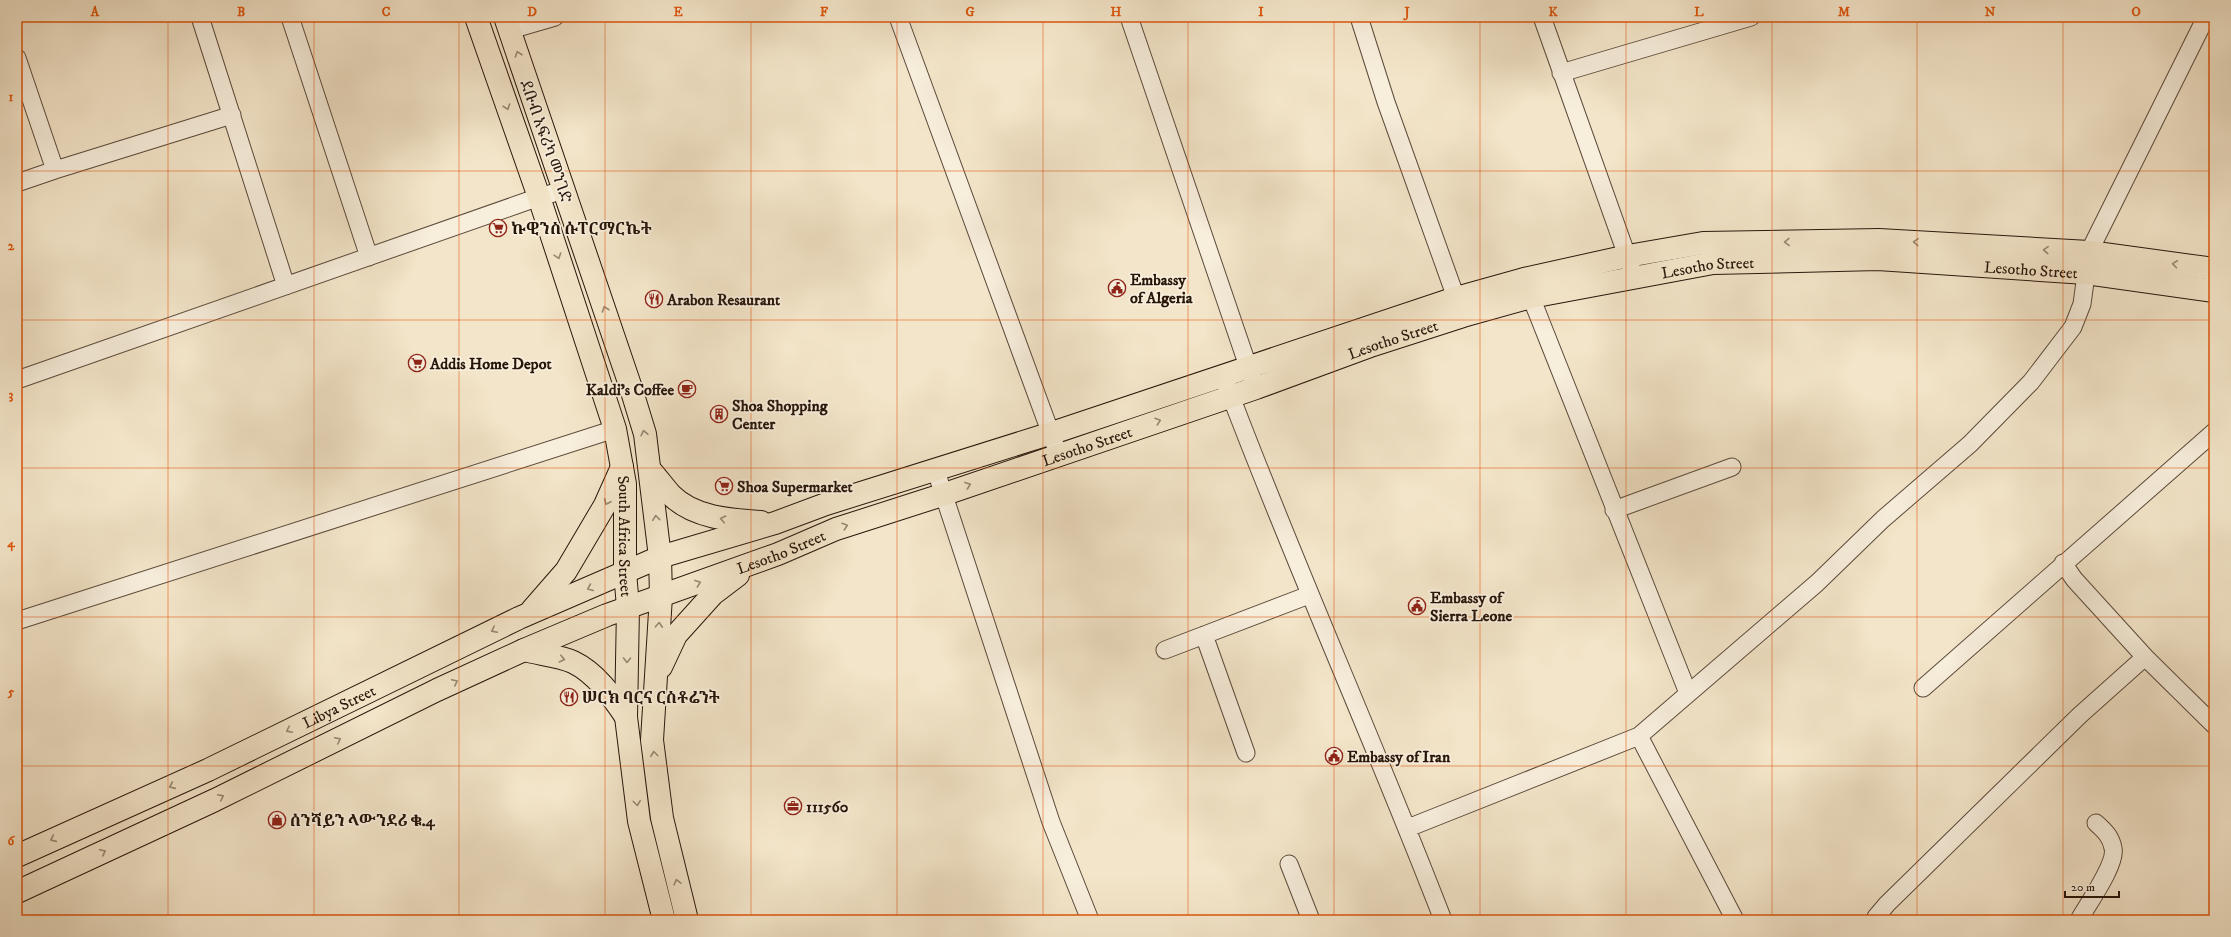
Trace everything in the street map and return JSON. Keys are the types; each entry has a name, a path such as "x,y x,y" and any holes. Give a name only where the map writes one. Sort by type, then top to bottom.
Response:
{"main road":[{"name":"ደቡብ አፍሪካ መንገድ","path":"476,17 539,197 616,429 622,466"},
{"name":"ደቡብ አፍሪካ መንገድ","path":"508,24 630,385 645,434 651,471"},
{"name":"Lesotho Street","path":"660,557 775,523 826,504 935,468 1052,433 1248,367 1527,288 1628,256 1703,243 1879,240 2087,263 2214,291"},
{"name":"Lesotho Street","path":"1527,288 1634,277 1713,262 1878,259 2087,263 2214,270"},
{"name":"Lesotho Street","path":"607,615 754,562 836,529 942,495 1256,388 1373,345 1459,307"},
{"path":"530,613 566,571 605,506 622,466"},
{"name":"South Africa Street","path":"622,466 625,484 625,572 628,607 626,717 639,821 664,920"},
{"path":"651,471 672,496 692,509 723,520 775,523"},
{"name":"South Africa Street","path":"651,471 660,557 661,596 652,740 661,810 687,920"},
{"name":"Libya Street","path":"17,856 208,770 530,613 660,557"},
{"path":"656,679 676,635 713,594 754,562"},
{"name":"Libya Street","path":"17,892 215,800 437,690 524,650 607,615"},
{"path":"524,650 572,662 590,674 609,692 626,717"}],"street":[{"path":"200,17 286,286"},
{"path":"290,17 369,257"},
{"path":"508,24 555,17"},
{"path":"898,17 1052,433 1058,455"},
{"path":"1129,17 1256,388"},
{"path":"1359,17 1386,102 1459,307"},
{"path":"1542,17 1628,256 1634,277"},
{"path":"1561,73 1752,17"},
{"path":"1408,828 1639,736 1817,584 1883,519 1970,444 2031,382 2073,327 2082,304 2087,263 2206,17"},
{"path":"17,58 22,92 55,170"},
{"path":"17,183 232,115"},
{"path":"17,380 539,197 564,190"},
{"path":"1527,288 1688,693"},
{"path":"1223,375 1309,595 1408,828 1443,920"},
{"path":"17,621 616,429"},
{"path":"1923,688 2063,563 2214,432"},
{"path":"1614,510 1732,467"},
{"path":"935,468 942,495 1051,822 1090,920"},
{"path":"2063,563 2074,579 2145,658 2214,725"},
{"path":"1164,650 1309,595"},
{"path":"1204,635 1246,753"},
{"path":"1876,920 1876,916 1887,904 2080,715 2145,658"},
{"path":"1639,736 1735,920"},
{"path":"2079,920 2106,876 2114,850 2107,833 2096,823"},
{"path":"1289,864 1311,920"}],"place":[{"name":"ኩዊንስ ሱፐርማርኬት","path":"498,228"},
{"name":"Embassy of Algeria","path":"1117,288"},
{"name":"Arabon Resaurant","path":"654,299"},
{"name":"Addis Home Depot","path":"417,363"},
{"name":"Kaldi's Coffee","path":"687,389"},
{"name":"Shoa Shopping Center","path":"719,414"},
{"name":"Shoa Supermarket","path":"724,486"},
{"name":"Embassy of Sierra Leone","path":"1417,606"},
{"name":"ሠርክ ባርና ርስቶሬንት","path":"569,697"},
{"name":"Embassy of Iran","path":"1334,756"},
{"name":"111560","path":"793,806"},
{"name":"ሰንሻይን ላውንደሪ ቁ.4","path":"277,820"}]}
